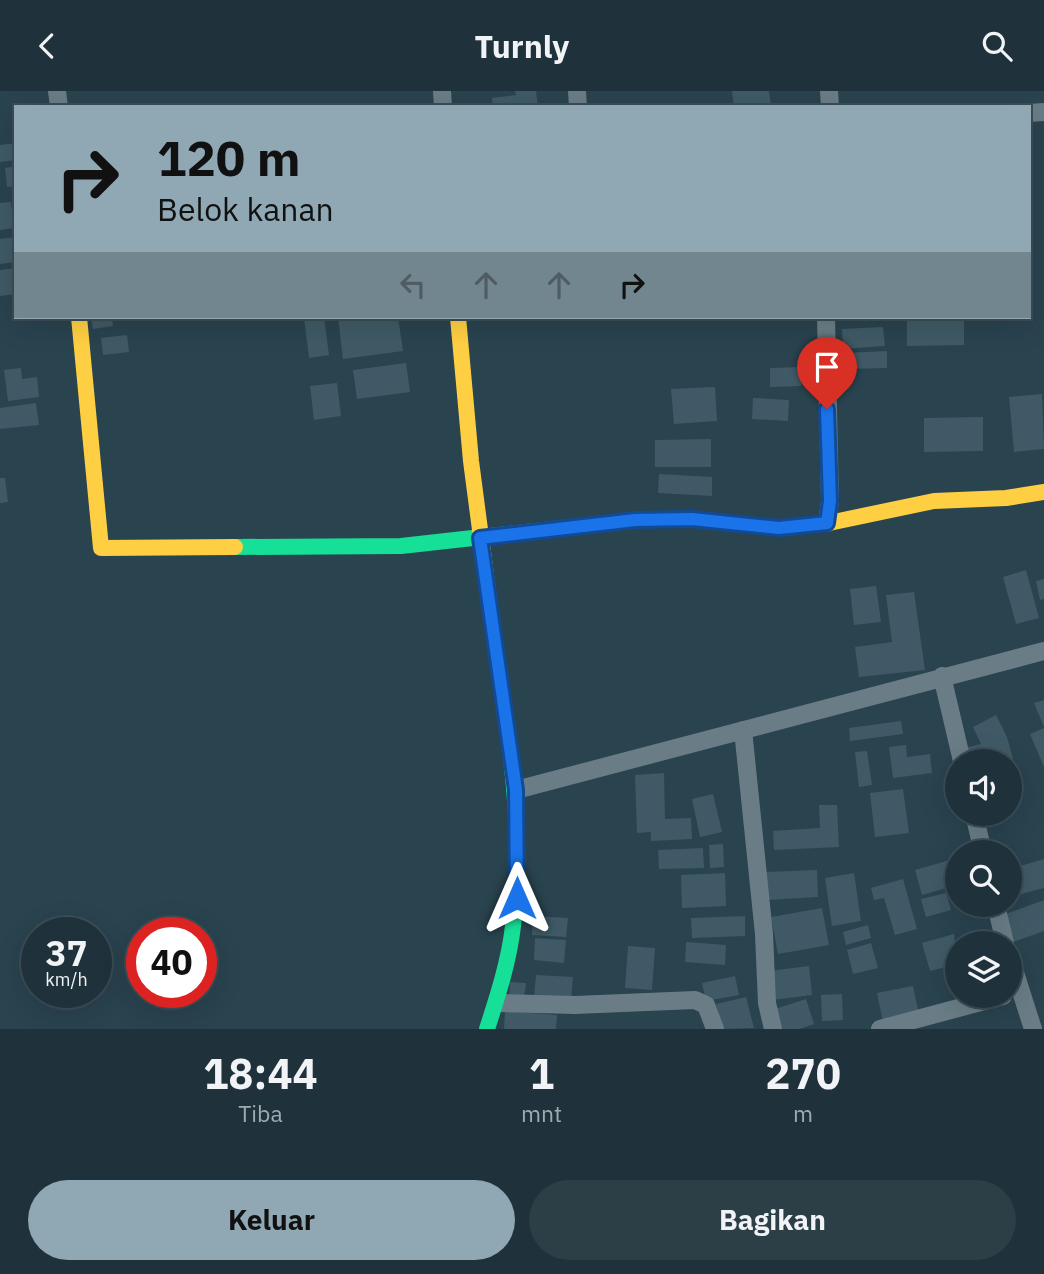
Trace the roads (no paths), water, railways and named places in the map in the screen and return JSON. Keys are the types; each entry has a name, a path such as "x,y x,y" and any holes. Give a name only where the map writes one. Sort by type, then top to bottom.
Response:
{"street":[{"path":"79,319 100,548 401,546 635,520 692,519 779,528 827,523 934,501 1006,498 1044,492"},
{"path":"458,319 480,538 516,790 517,898 498,1003 487,1029"},
{"path":"826,319 830,501 827,523"},
{"path":"516,790 1044,651"},
{"path":"942,676 959,749"},
{"path":"743,730 764,934 766,995 773,1029"},
{"path":"498,1003 575,1005 695,1000 706,1005 715,1029"},
{"path":"880,1029 959,1008"},
{"path":"1020,1008 1033,1029"}]}
